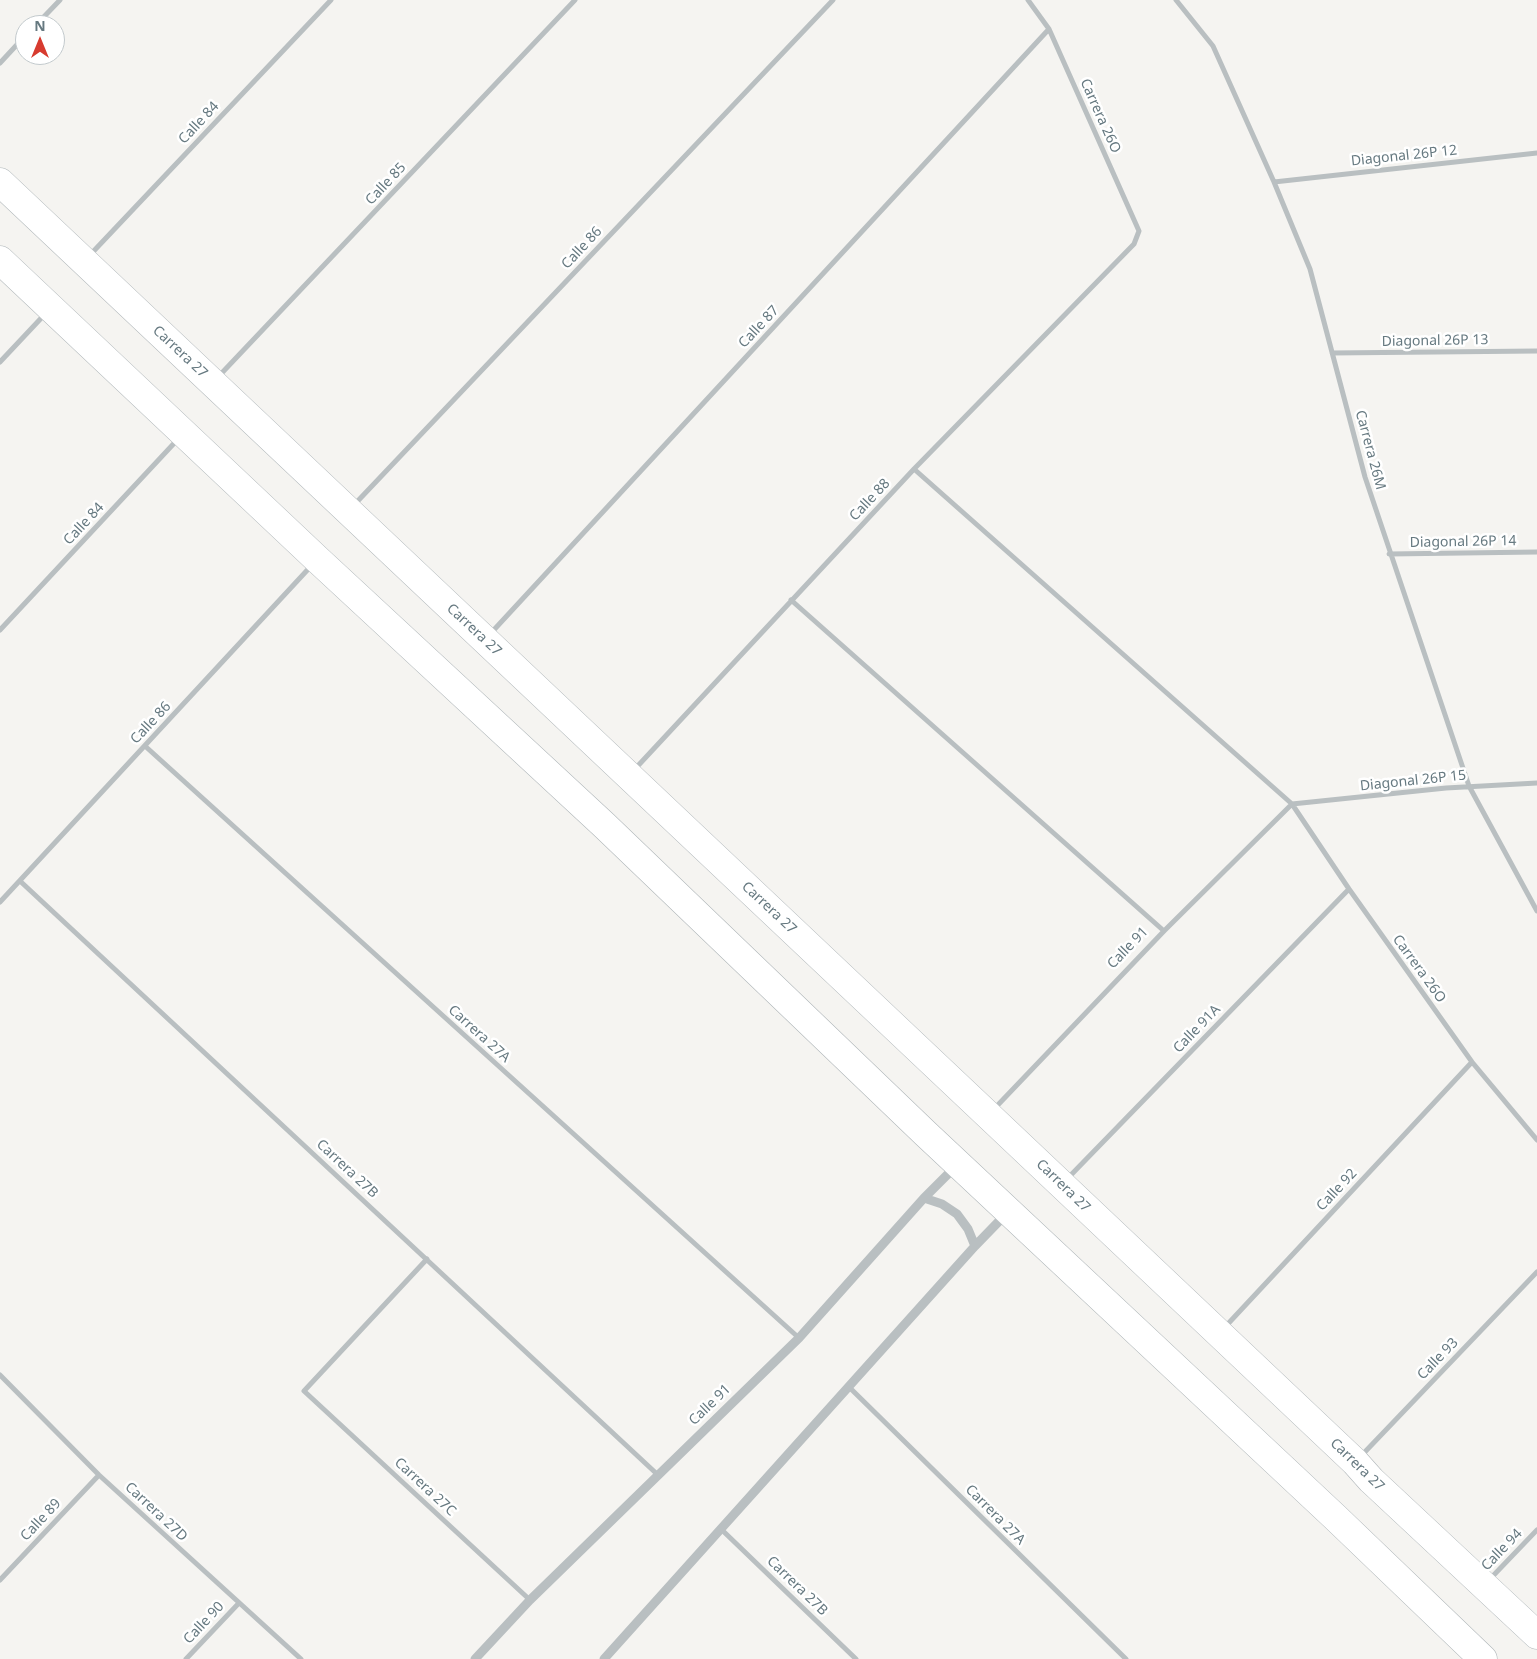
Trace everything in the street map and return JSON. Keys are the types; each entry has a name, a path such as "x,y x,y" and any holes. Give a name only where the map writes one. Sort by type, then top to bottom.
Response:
{"main road":[{"name":"Carrera 27","path":"0,182 1537,1635"},
{"path":"0,260 318,560 604,825 1008,1212 1336,1518 1483,1659"}],"street":[{"path":"46,15 60,0"},
{"name":"Calle 84","path":"84,261 331,0"},
{"name":"Calle 85","path":"213,383 575,0"},
{"name":"Calle 86","path":"348,511 833,0"},
{"name":"Carrera 26O","path":"1028,0 1049,30 1139,231 1134,244"},
{"name":"Carrera 26M","path":"1176,0 1213,46 1274,182 1310,269 1365,477 1389,554 1469,786 1537,911"},
{"name":"Calle 87","path":"485,640 1049,30"},
{"path":"0,63 15,47"},
{"name":"Diagonal 26P 12","path":"1274,182 1537,153"},
{"name":"Calle 88","path":"628,776 914,469 1134,244"},
{"path":"0,362 51,308"},
{"name":"Diagonal 26P 13","path":"1332,353 1537,351"},
{"name":"Calle 84","path":"0,630 183,433"},
{"name":"Carrera 26O","path":"914,469 1292,804 1349,889 1472,1062 1537,1140"},
{"name":"Diagonal 26P 14","path":"1389,554 1537,552"},
{"name":"Calle 86","path":"0,902 318,560"},
{"path":"791,600 1164,931"},
{"name":"Carrera 27A","path":"145,746 799,1338"},
{"name":"Diagonal 26P 15","path":"1292,804 1469,786 1537,783"},
{"name":"Calle 91","path":"988,1115 1164,931 1292,804"},
{"name":"Carrera 27B","path":"20,881 658,1475"},
{"name":"Calle 91A","path":"1062,1185 1349,889"},
{"name":"Calle 92","path":"1219,1333 1472,1062"},
{"name":"Calle 91","path":"475,1659 530,1600 799,1338 924,1198 958,1164"},
{"path":"924,1198 942,1204 957,1214 968,1229 975,1246"},
{"path":"606,1658 975,1246 1008,1212"},
{"name":"Carrera 27C","path":"427,1259 304,1391 530,1600"},
{"name":"Calle 93","path":"1355,1462 1537,1272"},
{"name":"Carrera 27D","path":"0,1375 99,1475 301,1659"},
{"name":"Carrera 27A","path":"850,1387 1126,1659"},
{"name":"Calle 89","path":"0,1580 99,1475"},
{"name":"Carrera 27B","path":"722,1530 856,1659"},
{"name":"Calle 94","path":"1484,1585 1537,1530"},
{"name":"Calle 90","path":"186,1659 238,1603"}]}
